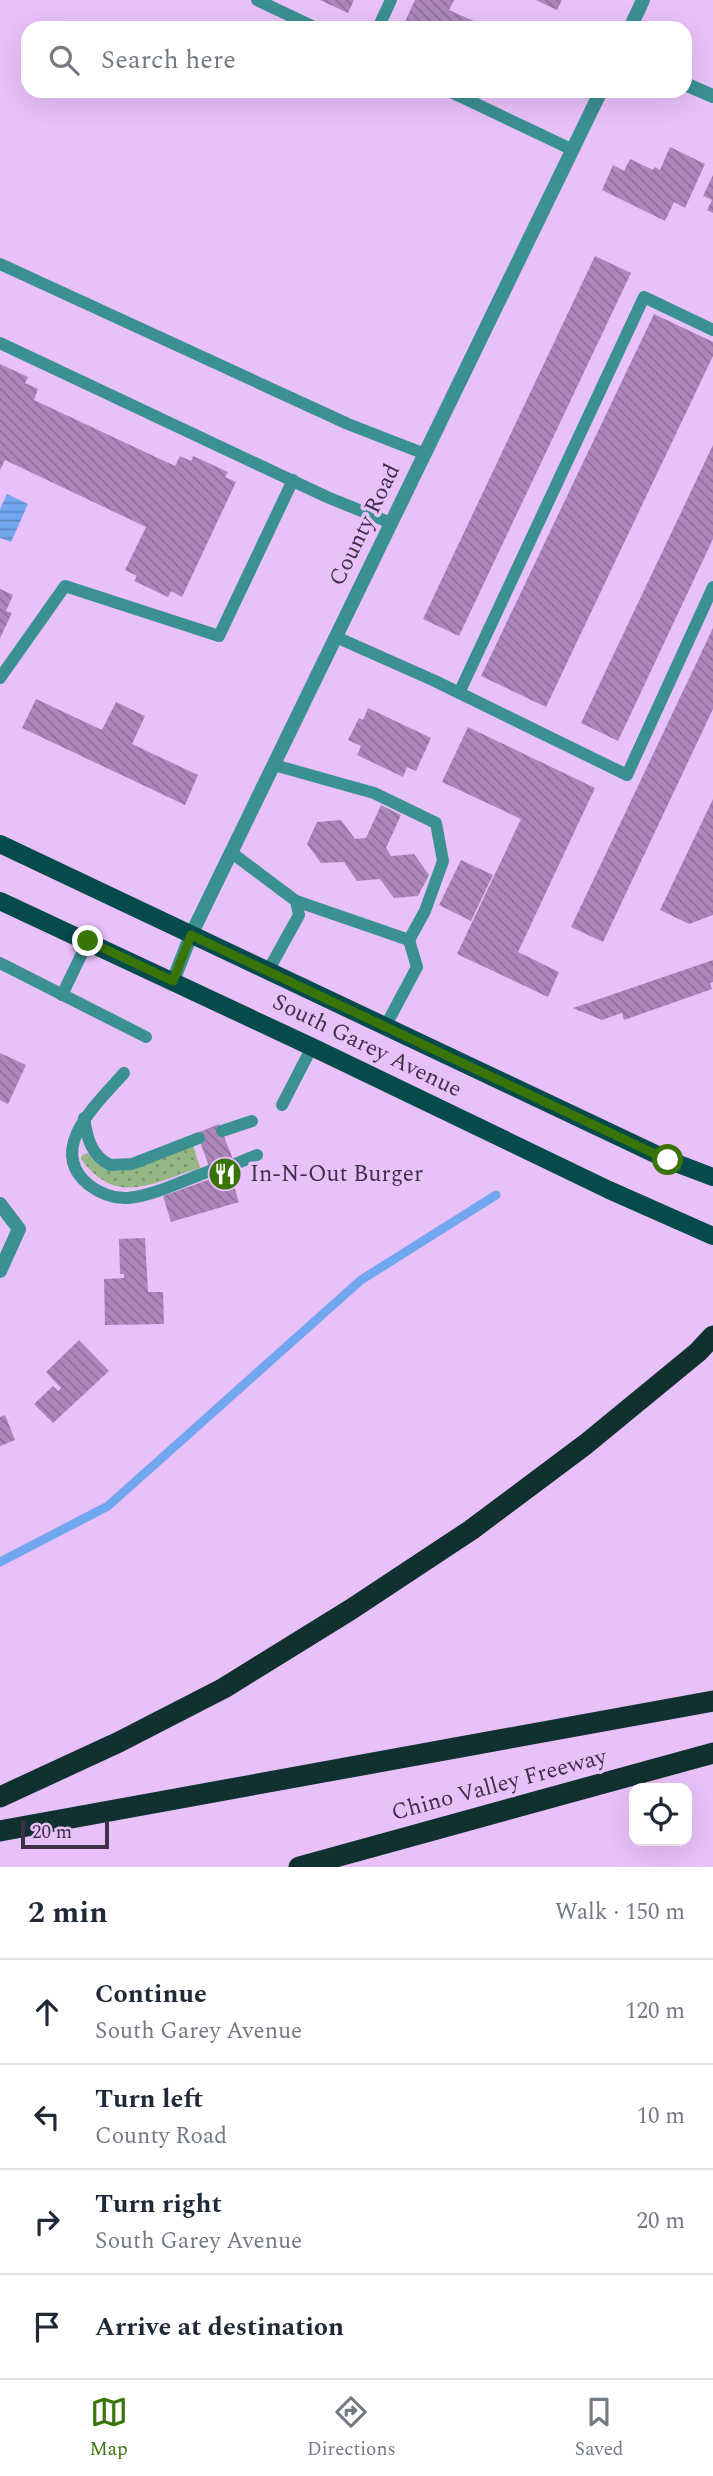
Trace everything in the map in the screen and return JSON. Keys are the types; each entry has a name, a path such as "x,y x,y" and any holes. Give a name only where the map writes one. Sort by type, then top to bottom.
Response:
{"highway":[{"path":"0,1797 119,1742 225,1688 350,1610 471,1530 586,1444 698,1352 713,1336"},
{"path":"0,1831 713,1702"},
{"name":"Chino Valley Freeway","path":"299,1867 713,1753"}],"main road":[{"name":"South Garey Avenue","path":"0,844 668,1160 713,1177"},
{"name":"South Garey Avenue","path":"0,901 312,1046 609,1190 713,1236"}],"street":[{"path":"633,21 643,0"},
{"path":"692,87 713,96"},
{"name":"County Road","path":"173,981 191,935 598,98"},
{"path":"0,1204 19,1228 0,1271"}],"lane":[{"path":"257,0 301,21"},
{"path":"380,21 391,0"},
{"path":"464,98 573,150"},
{"path":"0,264 348,424 425,454"},
{"path":"459,693 644,297 713,330"},
{"path":"0,343 391,523"},
{"path":"0,678 65,586 219,636 293,480"},
{"path":"336,637 459,693 627,775 713,587"},
{"path":"274,765 374,793 436,823 443,861 425,911 409,940 417,967 385,1027"},
{"path":"232,853 296,901 409,940"},
{"path":"268,971 299,915 296,901"},
{"path":"62,995 88,941"},
{"path":"0,963 146,1037"},
{"path":"282,1105 312,1046"},
{"path":"124,1073 85,1118 75,1135 71,1153 73,1163 86,1183 112,1198 140,1196 210,1171"},
{"path":"85,1118 87,1137 93,1150 110,1165 132,1164 199,1138"},
{"path":"222,1131 252,1121"},
{"path":"235,1164 257,1155"}],"green space":[{"path":"193,1145 200,1168 136,1187 108,1183 81,1159 82,1155 87,1153 106,1170 120,1171"}],"water":[{"path":"7,494 28,504 11,542 0,538 0,509"}],"building":[{"path":"320,0 354,0 348,13"},
{"path":"415,0 454,0 449,10 473,21 405,21"},
{"path":"536,0 562,0 557,10"},
{"path":"670,147 705,164 685,208 674,202 665,221 602,190 613,165 624,171 630,159 653,170 655,167 660,170"},
{"path":"713,175 713,213 707,210 712,200 703,196"},
{"path":"595,256 631,273 459,636 423,619"},
{"path":"654,314 713,342 713,356 546,707 481,676"},
{"path":"0,364 28,377 25,383 38,389 34,400 175,466 180,456 191,461 193,456 228,472 225,477 236,482 182,597 171,591 168,597 134,581 137,576 125,570 146,527 5,460 0,470"},
{"path":"713,445 713,539 618,741 581,723"},
{"path":"0,589 13,595 6,611 12,613 0,638"},
{"path":"713,628 713,709 603,942 571,927"},
{"path":"36,699 102,730 116,702 145,716 132,744 198,775 185,805 22,728"},
{"path":"368,708 431,738 416,771 407,767 403,777 357,755 361,746 348,740 359,718 363,720"},
{"path":"468,727 595,788 518,952 559,972 548,997 457,954 521,819 442,782"},
{"path":"713,799 713,915 689,924 660,910"},
{"path":"381,805 401,815 386,848 391,856 414,854 429,875 418,896 394,898 380,879 357,881 344,862 321,863 307,844 317,822 341,820 355,839 366,838"},
{"path":"461,860 493,875 471,921 439,905"},
{"path":"713,960 713,982 710,983 712,989 624,1020 622,1013 602,1020 573,1008"},
{"path":"0,1053 26,1065 8,1104 0,1100"},
{"name":"In-N-Out Burger","path":"219,1124 240,1177 232,1180 239,1202 171,1222 163,1196 213,1178 197,1133"},
{"path":"145,1238 148,1292 163,1292 164,1324 105,1325 104,1279 124,1278 124,1274 120,1274 119,1239"},
{"path":"79,1340 109,1371 53,1423 34,1404 53,1386 58,1391 61,1388 46,1372"},
{"path":"5,1415 15,1440 0,1446 0,1417"}],"waterway":[{"path":"0,1562 108,1506 361,1280 496,1195"}],"place":[{"name":"In-N-Out Burger","path":"225,1174"}],"route":[{"path":"88,941 173,981 191,935 668,1160"}]}
